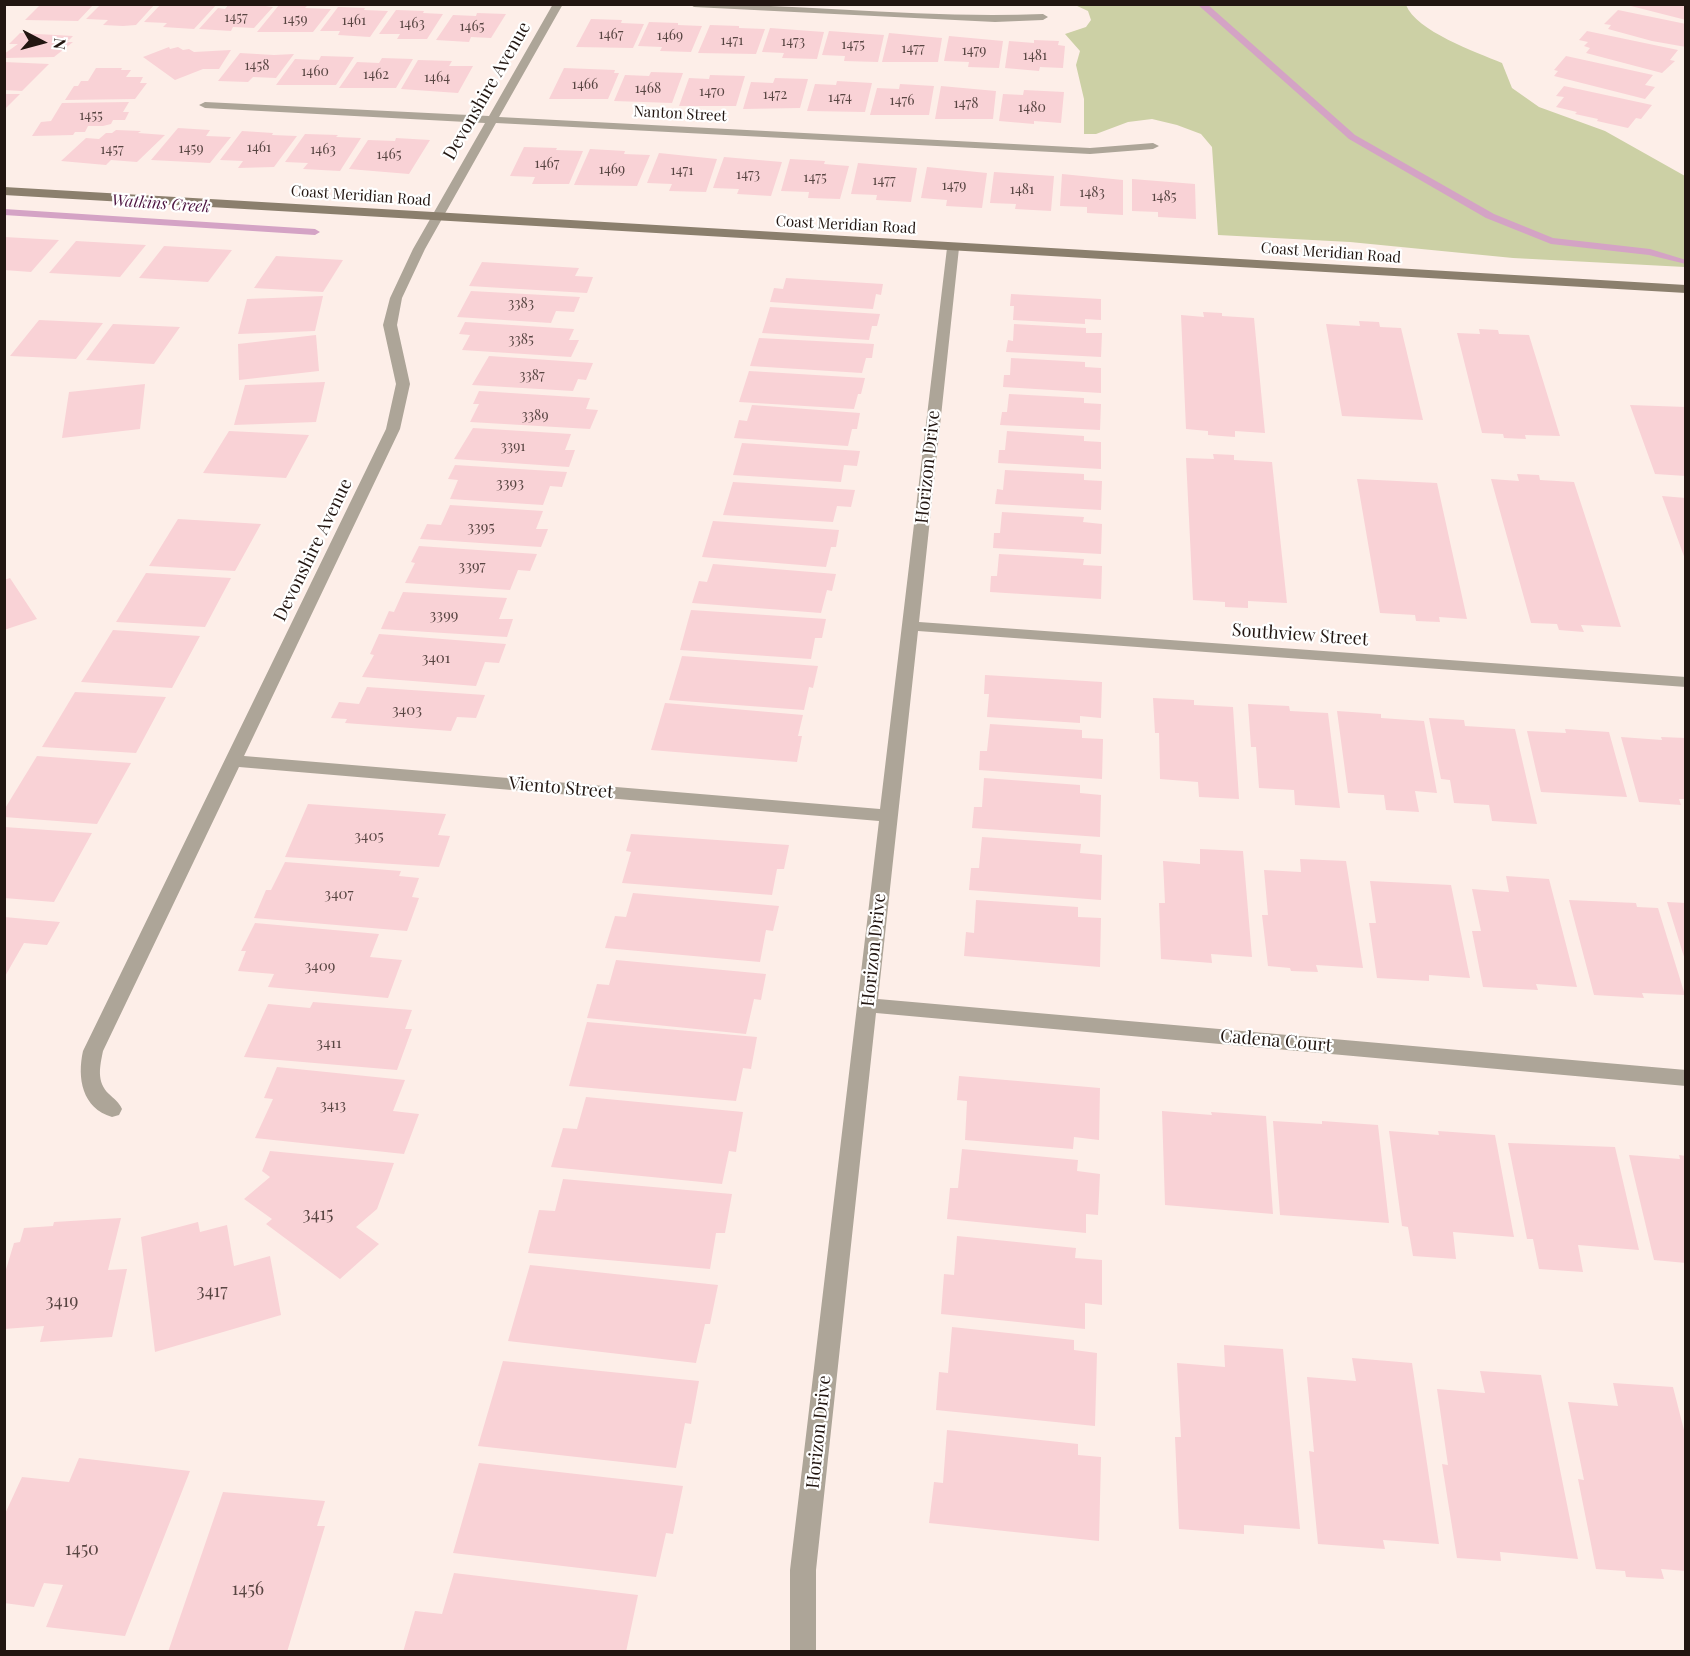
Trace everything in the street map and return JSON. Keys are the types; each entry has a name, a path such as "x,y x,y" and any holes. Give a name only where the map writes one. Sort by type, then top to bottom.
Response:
{"main road":[{"name":"Coast Meridian Road","path":"4,191 1686,289"}],"street":[{"name":"Devonshire Avenue","path":"112,1109 97,1097 91,1088 88,1077 93,1051 393,429 403,384 392,340 392,311 406,275 558,4"},
{"path":"694,4 995,19 1043,16"},
{"name":"Nanton Street","path":"205,105 1090,151 1153,146"},
{"name":"Horizon Drive","path":"803,1652 803,1570 953,248"},
{"name":"Southview Street","path":"911,626 1686,682"},
{"name":"Viento Street","path":"233,761 889,816"},
{"name":"Cadena Court","path":"867,1005 1686,1078"}],"green space":[{"path":"1075,5 1406,5 1412,15 1434,32 1502,63 1512,88 1539,107 1605,131 1685,176 1685,267 1513,258 1350,242 1218,235 1212,147 1201,134 1152,119 1128,122 1096,134 1084,134 1084,99 1076,65 1080,51 1065,34 1086,27 1091,20 1088,11"}],"building":[{"path":"41,4 94,4 78,21 25,20"},
{"path":"101,4 155,4 136,25 123,26 103,25 108,20 86,19"},
{"path":"161,4 217,4 194,29 163,27 167,23 144,22"},
{"path":"229,4 273,7 254,28 233,27 231,31 199,29 218,8 225,9"},
{"path":"1686,4 1686,20 1627,5"},
{"path":"279,5 331,9 313,32 257,32"},
{"path":"338,7 388,11 370,37 338,35 340,31 320,31"},
{"path":"396,10 443,14 427,39 397,39 400,34 379,34"},
{"path":"1618,10 1686,24 1686,47 1608,29 1611,25 1604,24"},
{"path":"477,13 506,14 491,38 471,37 469,42 436,40 453,15 476,16"},
{"path":"591,19 622,20 621,23 644,24 633,48 576,47"},
{"path":"649,22 702,26 691,52 660,51 662,47 638,46"},
{"path":"710,25 765,29 756,54 698,53"},
{"path":"770,28 824,32 817,59 782,58 784,53 762,52"},
{"path":"829,31 884,35 878,62 844,61 845,56 822,55"},
{"path":"1587,31 1678,50 1670,60 1675,61 1662,73 1586,53 1590,48 1584,46 1588,42 1579,40"},
{"path":"20,33 73,36 67,42 73,42 54,57 4,58 4,54 18,44 9,44"},
{"path":"889,33 942,38 938,62 882,62"},
{"path":"949,36 1003,41 999,68 968,67 969,62 944,61"},
{"path":"1034,40 1059,41 1058,45 1065,46 1063,68 1040,67 1039,71 1005,68 1009,41 1034,43"},
{"path":"169,47 170,49 178,47 183,50 189,49 194,52 231,50 219,69 203,69 175,80 143,57"},
{"path":"240,53 294,54 276,78 253,77 248,82 218,81"},
{"path":"321,56 354,57 336,85 276,85 295,59 319,60"},
{"path":"1566,56 1653,75 1645,85 1655,87 1645,99 1554,76 1558,71 1554,70"},
{"path":"382,58 413,59 396,88 339,88 357,62 379,63"},
{"path":"418,60 452,61 449,66 473,66 458,93 401,89"},
{"path":"4,62 49,64 22,91 4,90"},
{"path":"96,68 131,70 126,77 143,77 140,83 147,83 135,99 65,100 74,86 78,86 81,81 88,81"},
{"path":"564,68 615,70 614,73 619,73 608,99 549,99"},
{"path":"651,72 683,73 672,103 614,101 625,75 649,76"},
{"path":"710,75 745,76 736,106 679,106 689,78 709,79"},
{"path":"775,78 808,79 800,108 743,109 751,82 773,83"},
{"path":"837,81 872,83 865,112 807,111 815,84 836,85"},
{"path":"900,84 934,86 929,115 870,115 877,88 899,89"},
{"path":"941,86 996,91 993,119 935,119"},
{"path":"1564,86 1652,105 1641,119 1636,118 1628,128 1597,121 1598,119 1556,107 1564,97 1556,96"},
{"path":"1024,90 1064,92 1061,123 1034,121 1034,124 999,121 1003,94 1023,95"},
{"path":"4,94 20,94 4,110"},
{"path":"129,102 123,112 129,112 125,120 113,120 111,124 103,126 88,126 85,132 75,132 73,135 32,136 41,122 51,121 62,103"},
{"path":"178,128 210,130 206,136 231,137 210,163 151,160"},
{"path":"116,130 165,135 137,162 111,160 106,165 61,161 86,138 99,139 106,133"},
{"path":"242,131 297,136 274,167 238,168 243,161 220,160"},
{"path":"305,134 361,138 340,171 303,169 308,163 285,162"},
{"path":"396,138 430,140 409,174 349,169 368,140 395,141"},
{"path":"524,147 583,151 569,184 532,184 535,177 510,176"},
{"path":"590,149 650,155 637,186 574,185"},
{"path":"659,153 717,159 706,192 669,191 672,184 647,183"},
{"path":"724,157 782,162 771,196 737,194 739,189 713,188"},
{"path":"790,159 825,161 824,164 849,166 840,199 808,198 809,192 781,191"},
{"path":"858,163 917,168 911,202 876,200 877,195 851,194"},
{"path":"927,167 987,173 982,208 946,206 947,200 921,198"},
{"path":"994,172 1054,176 1051,211 1015,209 1016,204 990,203"},
{"path":"1062,174 1123,180 1123,215 1087,213 1087,207 1060,206"},
{"path":"1132,179 1195,184 1196,219 1158,217 1158,212 1132,211"},
{"path":"4,237 59,240 31,272 4,270"},
{"path":"76,241 146,245 120,277 49,273"},
{"path":"164,246 232,250 208,282 139,278"},
{"path":"276,256 343,260 323,292 254,288"},
{"path":"482,262 579,268 575,276 593,277 587,293 469,286"},
{"path":"786,278 883,284 881,295 876,294 873,309 770,302 774,288 783,289"},
{"path":"471,291 580,297 574,312 556,311 551,323 457,317"},
{"path":"1011,294 1101,299 1101,320 1085,319 1085,324 1013,320 1014,306 1010,306"},
{"path":"323,296 315,331 238,334 247,299"},
{"path":"770,307 880,314 877,326 872,326 869,340 762,333"},
{"path":"1203,312 1254,318 1265,433 1235,431 1235,437 1208,435 1208,431 1186,429 1181,315 1204,317"},
{"path":"39,320 103,323 76,359 10,356"},
{"path":"1359,321 1379,322 1380,327 1401,328 1423,420 1342,416 1326,324 1360,326"},
{"path":"465,322 574,329 569,340 579,340 571,357 462,350 470,335 459,334"},
{"path":"113,324 180,327 154,364 86,360"},
{"path":"1014,324 1086,328 1086,333 1102,333 1101,357 1006,352 1008,340 1013,341"},
{"path":"1479,329 1498,330 1499,334 1529,335 1560,436 1525,435 1526,439 1504,438 1503,434 1482,433 1457,333 1480,334"},
{"path":"316,335 319,371 239,380 238,344"},
{"path":"759,338 874,344 872,358 866,358 862,373 750,366"},
{"path":"489,356 593,363 586,380 578,379 573,391 472,385"},
{"path":"1011,358 1085,362 1085,367 1101,368 1101,393 1003,387 1004,375 1010,375"},
{"path":"749,371 865,378 854,409 739,402"},
{"path":"325,382 316,422 234,425 245,385"},
{"path":"145,384 140,429 62,438 69,392"},
{"path":"479,391 590,398 586,409 598,410 590,429 470,422 479,404 473,404"},
{"path":"1009,394 1084,398 1084,403 1101,404 1100,430 1000,425 1002,412 1007,412"},
{"path":"752,405 860,413 857,429 852,429 848,446 734,438 739,420 747,421"},
{"path":"1630,405 1686,407 1686,476 1655,474"},
{"path":"473,428 571,434 565,450 575,450 569,467 454,459"},
{"path":"229,431 309,435 286,478 203,473"},
{"path":"1007,431 1084,436 1084,441 1101,442 1101,469 998,463 999,450 1005,450"},
{"path":"742,443 860,451 857,466 844,465 841,482 733,475"},
{"path":"1213,454 1234,455 1234,460 1272,462 1287,603 1248,601 1248,608 1225,607 1225,602 1193,600 1186,458 1214,459"},
{"path":"455,465 567,472 562,487 550,486 543,505 450,499 458,480 448,479"},
{"path":"1005,470 1084,474 1084,480 1102,481 1101,510 995,504 997,489 1003,490"},
{"path":"1517,474 1539,475 1540,480 1574,482 1621,627 1581,625 1584,632 1559,630 1557,624 1531,623 1491,479 1519,481"},
{"path":"1357,479 1437,483 1467,619 1439,617 1440,622 1416,621 1415,615 1380,613"},
{"path":"733,482 855,490 851,507 837,506 833,522 723,515"},
{"path":"1662,496 1686,498 1686,559 1685,559"},
{"path":"450,505 543,511 536,529 548,529 541,547 420,539 427,524 441,525"},
{"path":"1002,512 1084,517 1083,522 1102,524 1101,554 993,548 994,533 1000,533"},
{"path":"178,519 261,524 235,571 149,566"},
{"path":"713,521 839,530 836,547 831,547 826,567 702,557"},
{"path":"419,546 537,554 530,571 518,570 510,590 405,583 415,563 411,562"},
{"path":"999,554 1084,559 1083,565 1102,566 1101,599 990,592 991,576 997,576"},
{"path":"713,564 836,574 832,591 827,590 821,613 692,603 699,581 707,582"},
{"path":"146,573 231,578 205,627 116,622"},
{"path":"10,578 37,619 4,630 4,580"},
{"path":"403,592 507,598 499,619 513,619 507,637 381,629 389,611 394,612"},
{"path":"691,610 826,619 822,638 815,638 811,659 680,650"},
{"path":"113,630 200,636 172,688 81,682"},
{"path":"379,634 506,644 499,663 485,662 476,686 362,677 374,655 370,654"},
{"path":"682,656 818,666 813,688 809,687 804,710 669,700"},
{"path":"985,675 1102,682 1101,718 1080,716 1080,723 987,717 989,694 984,694"},
{"path":"367,687 485,695 476,718 457,717 451,731 345,723 347,719 331,718 339,702 359,704"},
{"path":"75,692 166,697 136,753 42,747"},
{"path":"1153,698 1194,700 1194,705 1233,707 1239,799 1199,797 1198,782 1160,779 1159,733 1155,733"},
{"path":"665,703 803,715 798,736 802,736 797,762 651,750"},
{"path":"1248,704 1289,706 1290,711 1328,713 1340,808 1295,805 1294,790 1259,788 1256,747 1251,747"},
{"path":"1337,711 1381,714 1381,718 1424,721 1437,793 1415,791 1419,812 1386,810 1384,795 1348,793"},
{"path":"1429,718 1464,720 1465,726 1515,729 1537,824 1492,821 1489,805 1454,803 1450,780 1441,779"},
{"path":"990,724 1082,730 1082,738 1103,739 1102,779 979,770 980,751 987,751"},
{"path":"1565,729 1609,732 1627,797 1541,792 1527,731 1566,733"},
{"path":"1621,737 1662,740 1661,737 1686,738 1686,799 1679,799 1681,805 1639,802"},
{"path":"37,756 131,763 97,824 4,817 4,810"},
{"path":"984,778 1080,785 1080,793 1101,795 1100,837 972,828 974,807 982,807"},
{"path":"308,804 446,814 438,835 450,836 439,867 285,857"},
{"path":"4,827 92,833 54,902 4,898"},
{"path":"631,834 789,845 784,869 777,869 772,895 622,883 631,852 626,851"},
{"path":"982,837 1081,844 1080,853 1102,855 1101,900 969,890 971,868 979,868"},
{"path":"1200,849 1243,851 1252,957 1211,954 1212,963 1161,959 1159,903 1165,903 1163,861 1200,864"},
{"path":"1300,859 1346,861 1363,968 1316,965 1318,972 1291,971 1290,968 1268,966 1262,915 1268,915 1264,870 1301,872"},
{"path":"285,862 401,871 399,876 419,878 412,897 419,898 407,931 254,918 266,890 271,890"},
{"path":"1506,876 1549,879 1577,987 1536,984 1538,990 1483,987 1472,931 1481,931 1472,889 1509,892"},
{"path":"1370,881 1451,885 1470,978 1429,975 1429,981 1377,978 1369,923 1376,923"},
{"path":"633,893 779,906 773,931 766,930 760,962 605,948 615,916 626,917"},
{"path":"976,900 1078,907 1078,917 1101,918 1100,967 964,956 966,932 974,933"},
{"path":"1569,900 1636,903 1637,907 1658,908 1685,995 1642,993 1644,998 1594,995"},
{"path":"1667,902 1686,903 1685,960"},
{"path":"4,917 60,922 47,945 24,943 4,978"},
{"path":"255,923 379,934 370,957 402,960 388,998 268,987 274,974 238,971 246,951 241,951"},
{"path":"616,960 766,974 761,1000 754,999 746,1034 587,1018 597,984 609,985"},
{"path":"313,1002 412,1010 405,1029 412,1029 397,1070 244,1057 268,1004 310,1008"},
{"path":"587,1022 757,1037 751,1069 743,1068 736,1101 569,1086"},
{"path":"277,1067 405,1080 393,1111 419,1114 404,1154 255,1138 273,1099 264,1098"},
{"path":"959,1076 1100,1088 1099,1140 1074,1137 1073,1149 965,1140 967,1101 957,1100"},
{"path":"586,1097 743,1112 736,1152 729,1151 722,1184 551,1167 563,1128 577,1129"},
{"path":"1162,1111 1266,1116 1273,1214 1165,1205"},
{"path":"1273,1121 1322,1124 1322,1121 1378,1125 1389,1223 1280,1215"},
{"path":"1389,1131 1439,1135 1438,1131 1495,1135 1514,1237 1453,1232 1456,1259 1413,1256 1408,1227 1402,1226"},
{"path":"1508,1143 1615,1147 1639,1250 1578,1245 1583,1272 1539,1269 1533,1239 1527,1239"},
{"path":"962,1149 1078,1160 1077,1171 1100,1174 1098,1215 1086,1214 1086,1233 947,1219 950,1188 958,1188"},
{"path":"270,1151 394,1163 377,1209 356,1227 379,1244 340,1279 266,1224 272,1219 244,1199 270,1177 262,1171"},
{"path":"1629,1155 1680,1159 1679,1155 1686,1156 1686,1263 1654,1260"},
{"path":"563,1179 732,1194 725,1233 716,1233 710,1269 528,1253 539,1210 555,1211"},
{"path":"121,1218 108,1270 127,1269 112,1337 40,1342 44,1326 4,1329 4,1276 14,1243 20,1242 24,1228 53,1226 54,1222"},
{"path":"198,1222 200,1232 227,1225 234,1266 270,1256 281,1315 155,1352 141,1237"},
{"path":"957,1236 1076,1248 1075,1258 1102,1260 1102,1305 1085,1303 1085,1329 941,1314 944,1274 954,1275"},
{"path":"530,1265 718,1285 710,1324 705,1324 696,1363 508,1341"},
{"path":"952,1327 1074,1340 1074,1350 1097,1353 1095,1426 936,1410 939,1372 948,1373"},
{"path":"1224,1345 1283,1349 1300,1529 1244,1525 1244,1534 1179,1529 1175,1437 1181,1437 1177,1363 1225,1367"},
{"path":"1352,1358 1412,1363 1439,1544 1383,1540 1385,1549 1318,1544 1309,1451 1314,1452 1307,1377 1356,1381"},
{"path":"503,1361 699,1381 691,1424 685,1423 676,1468 478,1446"},
{"path":"1480,1371 1541,1375 1578,1559 1500,1552 1501,1561 1457,1558 1442,1464 1448,1465 1437,1389 1485,1393"},
{"path":"1613,1383 1673,1387 1686,1438 1686,1571 1661,1569 1664,1579 1626,1577 1625,1571 1596,1569 1578,1479 1584,1480 1568,1402 1618,1406"},
{"path":"947,1430 1078,1444 1078,1455 1101,1457 1099,1541 929,1523 934,1482 943,1483"},
{"path":"79,1458 190,1471 125,1636 46,1627 63,1585 44,1583 34,1607 4,1603 4,1516 22,1477 69,1482"},
{"path":"479,1463 683,1486 673,1534 666,1533 656,1577 453,1553"},
{"path":"223,1492 325,1501 317,1526 325,1526 287,1652 168,1652"},
{"path":"454,1573 638,1595 626,1652 403,1652 415,1611 442,1614"}],"waterway":[{"path":"1201,4 1352,137 1490,216 1551,241 1650,252 1682,262"},
{"name":"Watkins Creek","path":"4,212 315,232"}]}
